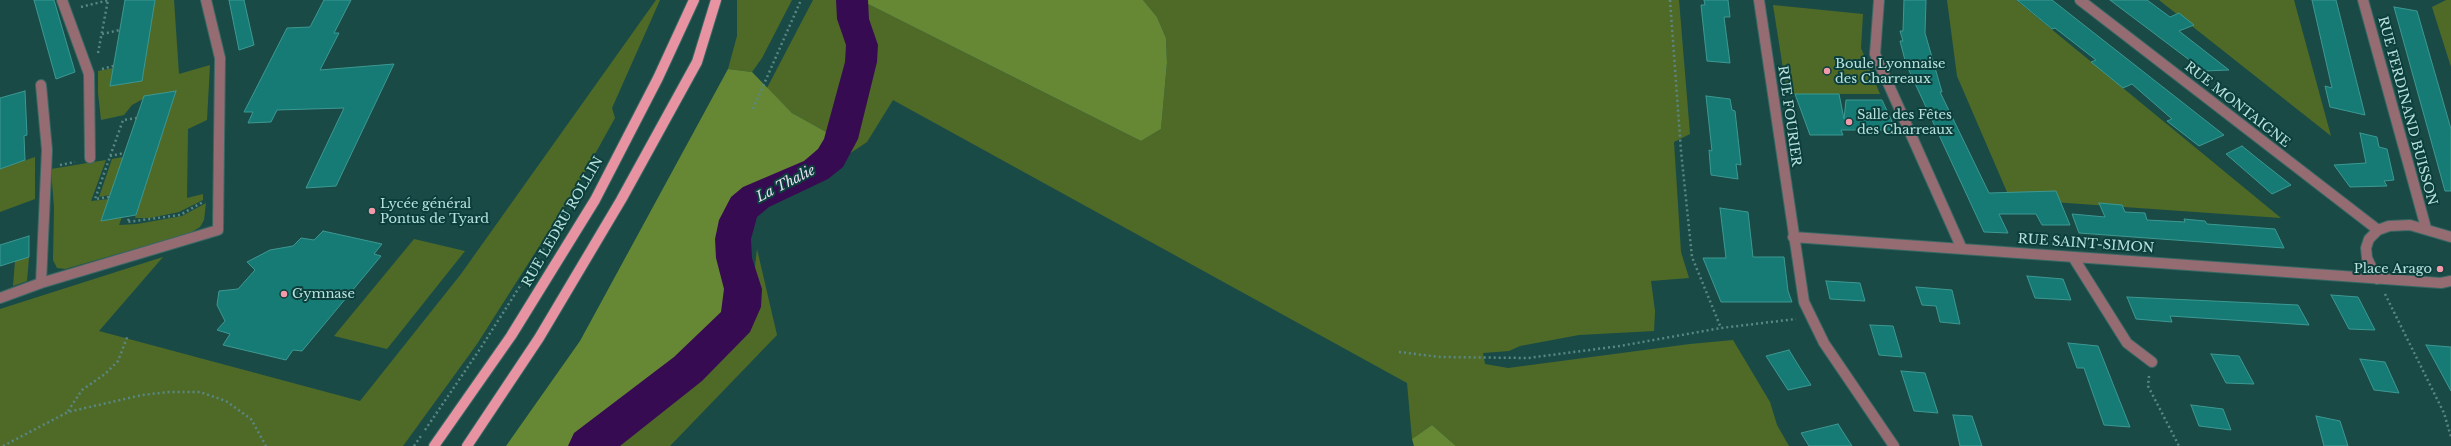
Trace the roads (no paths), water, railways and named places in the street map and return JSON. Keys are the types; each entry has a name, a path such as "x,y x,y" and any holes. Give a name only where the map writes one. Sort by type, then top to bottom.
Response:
{"main road":[{"name":"RUE LEDRU ROLLIN","path":"434,446 511,336 595,200 658,78 694,0"},
{"path":"467,446 547,325 621,200 697,62 716,0"}],"street":[{"path":"62,0 89,74 90,158"},
{"path":"0,298 42,283 218,230 220,58 206,0"},
{"name":"RUE FOURIER","path":"1758,0 1800,290 1810,317 1824,343 1894,446"},
{"path":"1879,0 1875,54 1962,249"},
{"name":"RUE MONTAIGNE","path":"2080,0 2378,230"},
{"name":"RUE FERDINAND BUISSON","path":"2363,0 2426,228"},
{"path":"40,85 47,150 42,283"},
{"path":"2377,279 2367,258 2366,248 2369,239 2378,230 2389,226 2410,225 2426,228 2451,237"},
{"name":"RUE SAINT-SIMON","path":"1793,237 2377,279 2441,283 2451,281"},
{"path":"2073,257 2126,343 2152,362"}],"waterway":[{"name":"La Thalie","path":"588,446 623,421 688,369 737,321 742,307 743,289 734,258 733,239 737,220 744,207 756,197 816,170 831,158 841,139 861,62 862,45 853,19 852,0"}],"place":[{"name":"Boule Lyonnaise des Charreaux","path":"1827,71"},
{"name":"Salle des Fêtes des Charreaux","path":"1849,122"},
{"name":"Lycée général Pontus de Tyard","path":"372,211"},
{"name":"Place Arago","path":"2440,269"},
{"name":"Gymnase","path":"284,294"}]}
